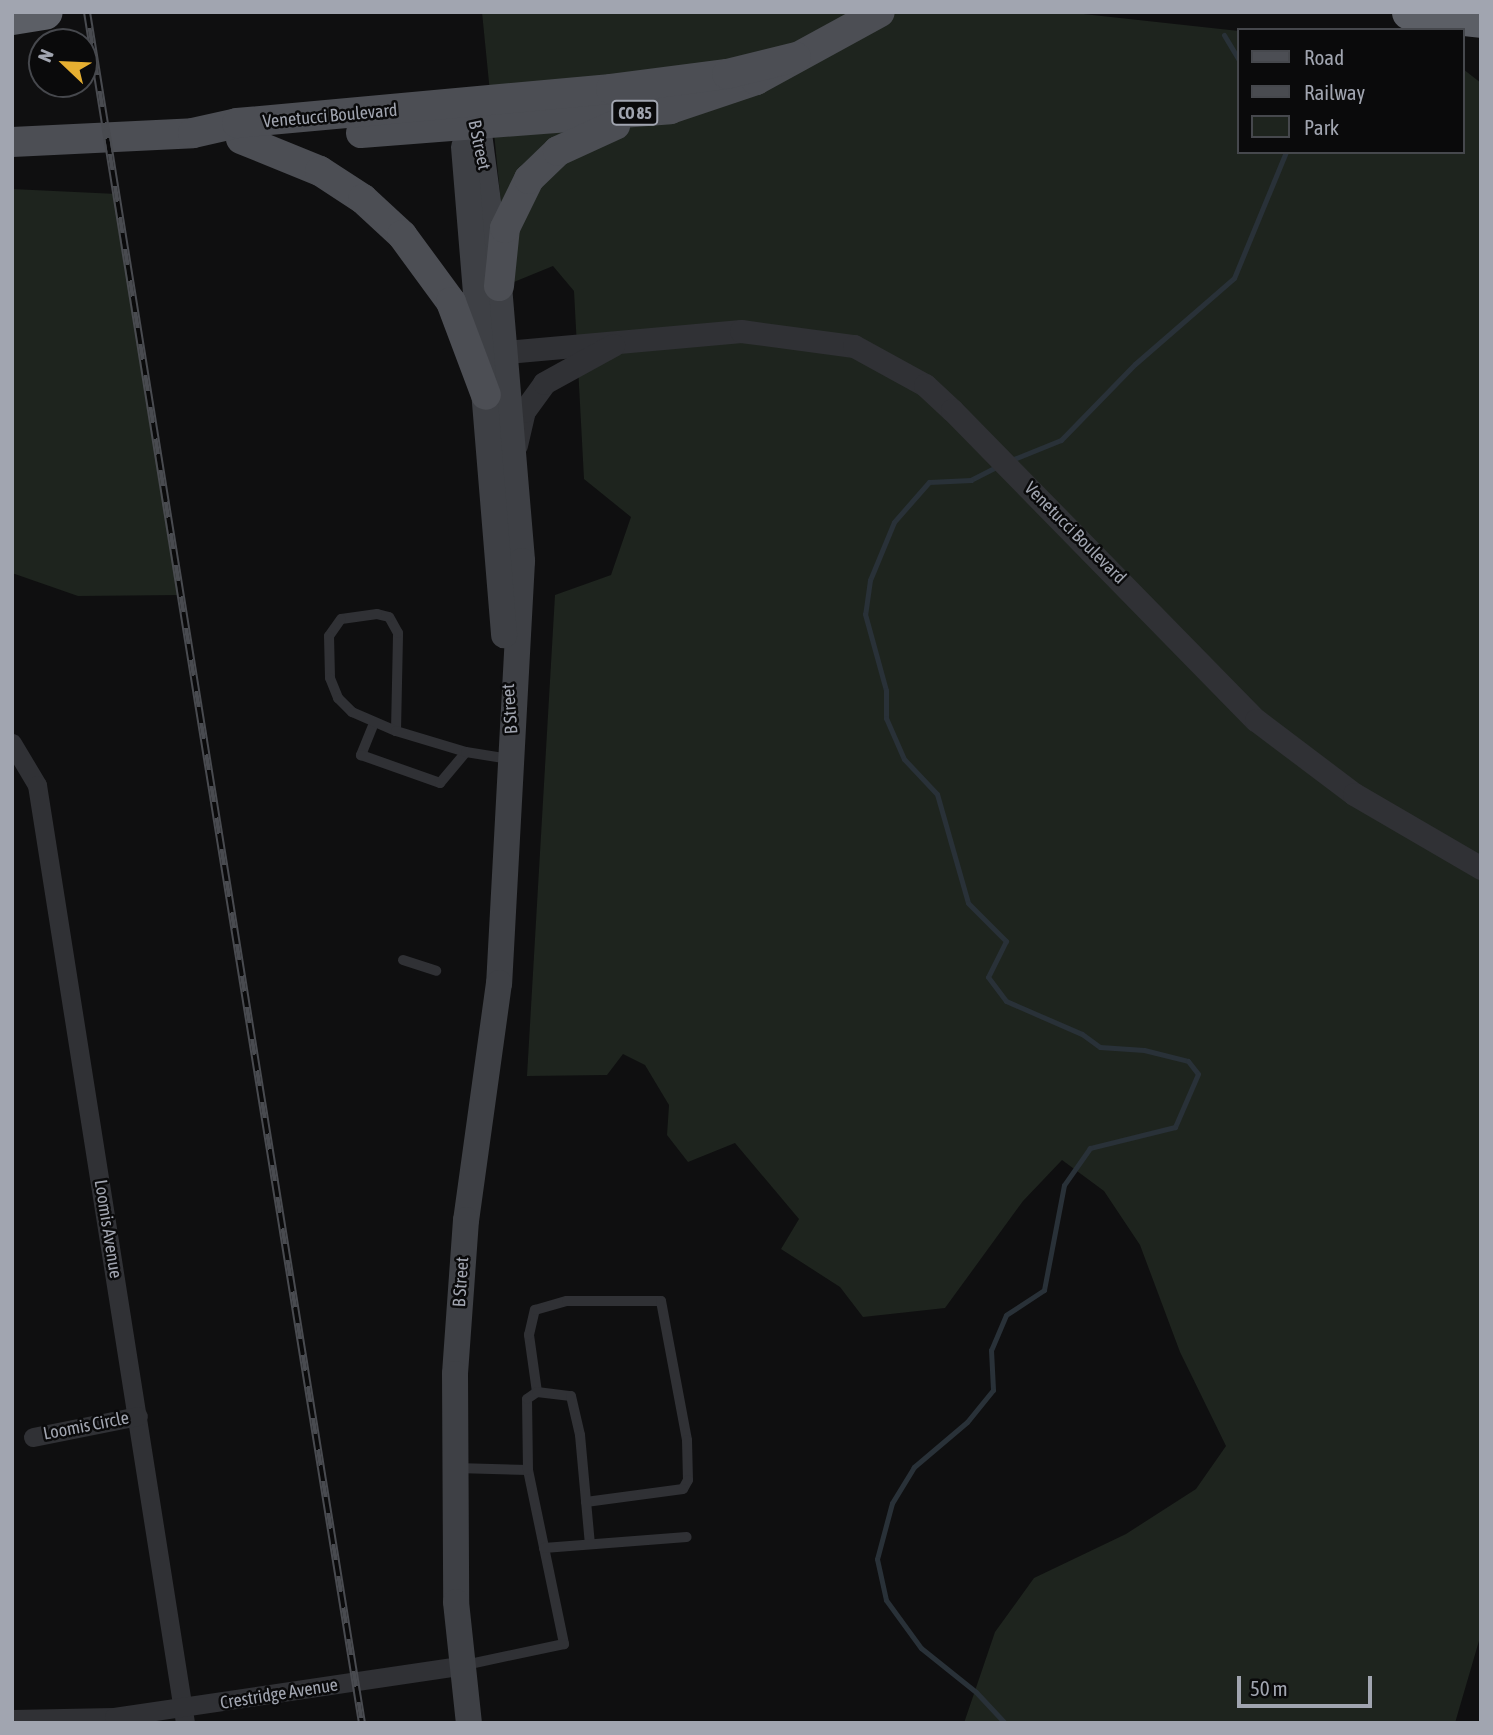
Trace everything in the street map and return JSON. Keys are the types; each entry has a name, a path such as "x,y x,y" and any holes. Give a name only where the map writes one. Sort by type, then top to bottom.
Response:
{"highway":[{"path":"12,17 45,12"},
{"path":"1409,12 1481,20"}],"main road":[{"name":"CO 85","path":"470,119 670,109 728,92 876,14"},
{"name":"CO 85","path":"470,119 727,74 796,57"},
{"path":"499,286 510,212 540,165 596,131 670,109"},
{"name":"Venetucci Boulevard","path":"12,142 193,133 237,123 470,119"},
{"name":"Venetucci Boulevard","path":"193,133 240,139 470,119"},
{"name":"B Street","path":"469,1723 461,1666 454,1468 461,1267 499,983 522,561 515,452 499,286 470,119"},
{"name":"B Street","path":"470,119 486,395 513,760"},
{"path":"240,139 320,172 363,199 402,235 452,302 486,395"}],"street":[{"name":"Venetucci Boulevard","path":"506,352 741,331 854,346 925,385 952,410 1256,720 1354,794 1481,868"},
{"name":"Venetucci Boulevard","path":"515,452 524,411 544,383 618,342"},
{"name":"Loomis Avenue","path":"12,743 37,785 184,1716"},
{"name":"Loomis Circle","path":"33,1437 138,1416"},
{"name":"Crestridge Avenue","path":"12,1719 70,1721 184,1716 461,1666"}],"lane":[{"path":"396,731 398,633 389,617 356,615 333,626 330,678 338,698 352,712 396,731 466,752 513,760"},
{"path":"374,723 361,755 440,783 466,752"},
{"path":"403,960 436,971"},
{"path":"537,1392 529,1335 535,1310 567,1301 661,1301 687,1440 688,1480 683,1489 586,1503"},
{"path":"461,1666 562,1648 528,1470 527,1399 537,1392 565,1394 576,1400 590,1544"},
{"path":"454,1468 528,1470"},
{"path":"544,1548 687,1536"}],"green space":[{"path":"482,12 1065,12 1238,31 1238,154 1465,154 1465,71 1481,83 1481,1634 1455,1723 964,1723 995,1632 1034,1578 1126,1534 1196,1489 1226,1446 1180,1352 1140,1245 1104,1191 1062,1160 1023,1201 945,1308 863,1317 840,1287 781,1249 799,1219 735,1143 688,1162 667,1135 669,1105 645,1065 623,1054 607,1075 527,1076 555,595 611,575 631,517 584,479 574,291 553,266 509,284"},
{"path":"12,189 117,194 182,595 78,596 12,573"}],"waterway":[{"path":"1224,35 1238,58"},
{"path":"1009,461 1061,440 1135,364 1234,278 1285,154"},
{"path":"1000,465 971,480 929,482 894,522 870,580 865,614 886,690 886,718 904,759 937,794 968,903 1006,941 988,977 1006,1001 1082,1034 1100,1047 1144,1050 1188,1061 1198,1074 1175,1127 1090,1148 1064,1185 1044,1290 1006,1315 991,1350 993,1390 967,1422 914,1467 892,1503 877,1559 886,1600 921,1648 976,1692 1005,1723"}],"railway":[{"path":"87,12 362,1723"}]}
